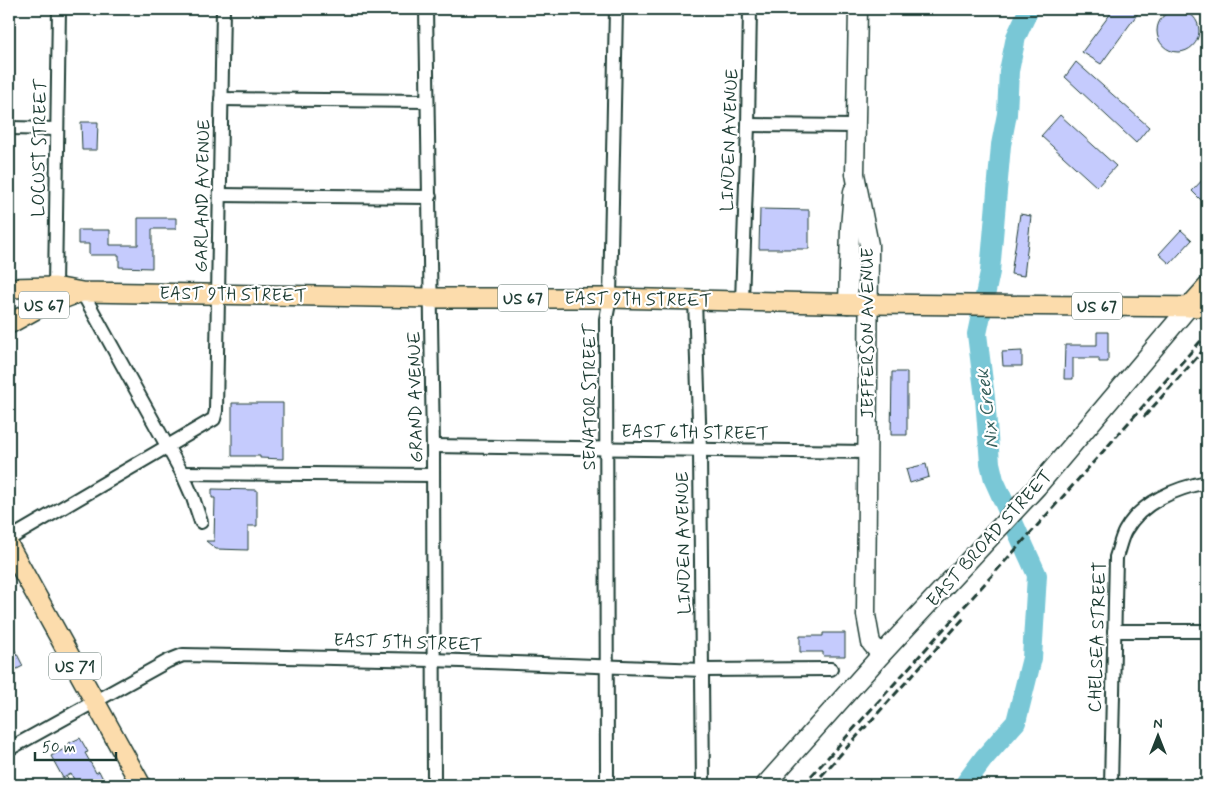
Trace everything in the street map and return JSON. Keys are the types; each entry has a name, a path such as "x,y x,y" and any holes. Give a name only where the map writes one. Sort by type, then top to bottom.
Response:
{"main road":[{"name":"EAST BROAD STREET","path":"1198,307 1207,287"},
{"name":"EAST 9TH STREET","path":"9,288 55,288 82,292 431,298 610,298 848,304 1198,307"},
{"name":"US 67","path":"9,324 38,308 82,292"},
{"name":"US 71","path":"9,546 141,785"}],"street":[{"name":"LOCUST STREET","path":"55,288 59,9"},
{"name":"GARLAND AVENUE","path":"167,446 214,419 216,411 223,9"},
{"name":"GRAND AVENUE","path":"426,9 433,446 432,660 434,785"},
{"name":"SENATOR STREET","path":"607,785 606,319 610,298 616,9"},
{"name":"LINDEN AVENUE","path":"742,301 750,9"},
{"name":"JEFFERSON AVENUE","path":"858,9 855,126 856,174 869,245 866,615 871,643 881,655"},
{"path":"222,99 427,101"},
{"path":"748,125 855,126"},
{"path":"9,128 57,129"},
{"path":"848,304 850,214 856,174"},
{"path":"220,195 430,197"},
{"path":"82,292 182,473 201,522"},
{"name":"LINDEN AVENUE","path":"695,300 700,450 703,785"},
{"name":"EAST BROAD STREET","path":"766,785 881,655 1037,487 1198,307"},
{"path":"9,539 167,446"},
{"name":"EAST 6TH STREET","path":"433,446 866,452"},
{"path":"182,473 433,475"},
{"name":"CHELSEA STREET","path":"1110,785 1116,557 1125,531 1141,512 1161,497 1186,486 1207,482"},
{"path":"1114,631 1207,631"},
{"name":"EAST 5TH STREET","path":"9,749 168,661 183,655 432,660 607,668 702,670 831,669"}],"building":[{"path":"1114,9 1141,9 1101,64 1082,52"},
{"path":"1182,10 1190,13 1196,19 1199,31 1196,43 1190,49 1174,52 1166,49 1160,43 1157,27 1160,19 1166,13"},
{"path":"1076,62 1149,127 1136,143 1065,77"},
{"path":"1060,115 1116,166 1097,187 1041,136"},
{"path":"81,122 98,122 97,150 82,150"},
{"path":"1207,175 1207,206 1192,191"},
{"path":"760,209 809,210 809,249 759,249"},
{"path":"1020,214 1031,216 1024,276 1011,274"},
{"path":"138,218 176,218 176,229 152,229 152,268 119,267 119,255 89,255 89,244 78,244 78,230 110,230 110,245 138,245"},
{"path":"1181,230 1192,240 1170,264 1159,254"},
{"path":"1097,332 1108,332 1108,362 1099,362 1099,358 1073,358 1073,379 1064,379 1065,345 1097,345"},
{"path":"1022,351 1022,366 1003,366 1002,352"},
{"path":"892,372 907,372 907,435 891,435"},
{"path":"232,403 283,403 283,459 260,458 260,456 232,456"},
{"path":"926,464 929,477 910,483 906,469"},
{"path":"212,489 257,490 257,526 248,526 248,550 216,549 206,541 214,541 215,498 212,498"},
{"path":"823,633 845,633 845,656 823,656 823,652 800,652 800,636 823,636"},
{"path":"9,638 23,666 9,673"},
{"path":"80,738 88,752 85,753 96,773 99,771 106,785 77,785 71,774 63,778 51,756 70,746 69,743"}],"waterway":[{"name":"Nix Creek","path":"964,785 984,758 1016,722 1032,658 1037,575 994,480 990,463 985,398 977,334 990,272 1001,145 1007,114 1009,71 1016,37 1029,9"}],"railway":[{"path":"803,785 1207,334"},
{"path":"1144,417 1207,346"},
{"path":"813,785 964,618"}]}
